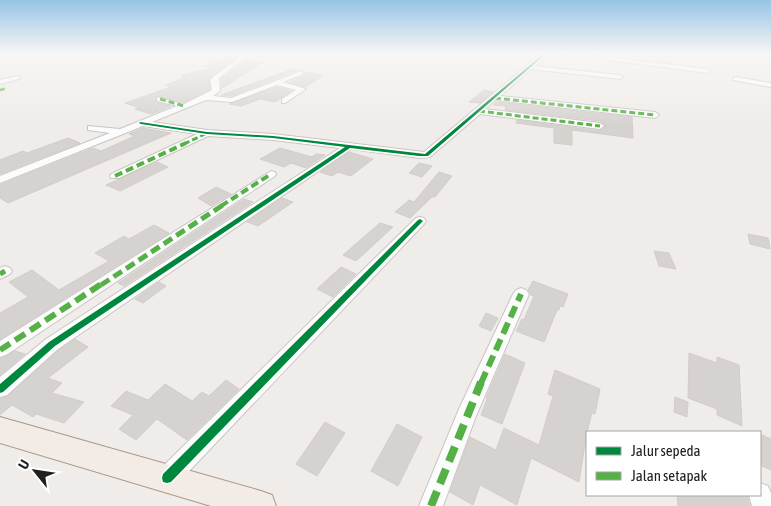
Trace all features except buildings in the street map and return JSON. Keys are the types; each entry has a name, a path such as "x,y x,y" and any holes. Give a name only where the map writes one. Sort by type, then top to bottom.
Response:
{"main road":[{"path":"0,430 261,506"}],"street":[{"path":"0,82 17,78"},
{"path":"0,180 205,98 216,92 214,80 216,78"},
{"path":"205,98 232,100 290,78"},
{"path":"141,123 207,133 426,154 519,78"},
{"path":"736,80 771,85"},
{"path":"277,83 302,89 285,101"},
{"path":"495,98 655,115"},
{"path":"160,99 184,106"},
{"path":"480,111 600,126"},
{"path":"91,128 120,131"},
{"path":"116,176 207,133"},
{"path":"0,389 52,344 348,147"},
{"path":"0,350 271,174"},
{"path":"168,478 420,221"},
{"path":"432,506 466,416 521,294"}],"marked path":[{"path":"0,90 7,88"},
{"path":"495,98 655,115"},
{"path":"160,99 184,106"},
{"path":"479,111 600,126"},
{"path":"115,176 205,134"},
{"path":"0,350 271,174"},
{"path":"0,274 5,271"},
{"path":"431,506 466,416 521,294"}],"cycle path":[{"path":"141,123 207,133 273,137 426,155 517,78"},
{"path":"0,389 52,344 348,147"},
{"path":"167,478 420,221"}]}
